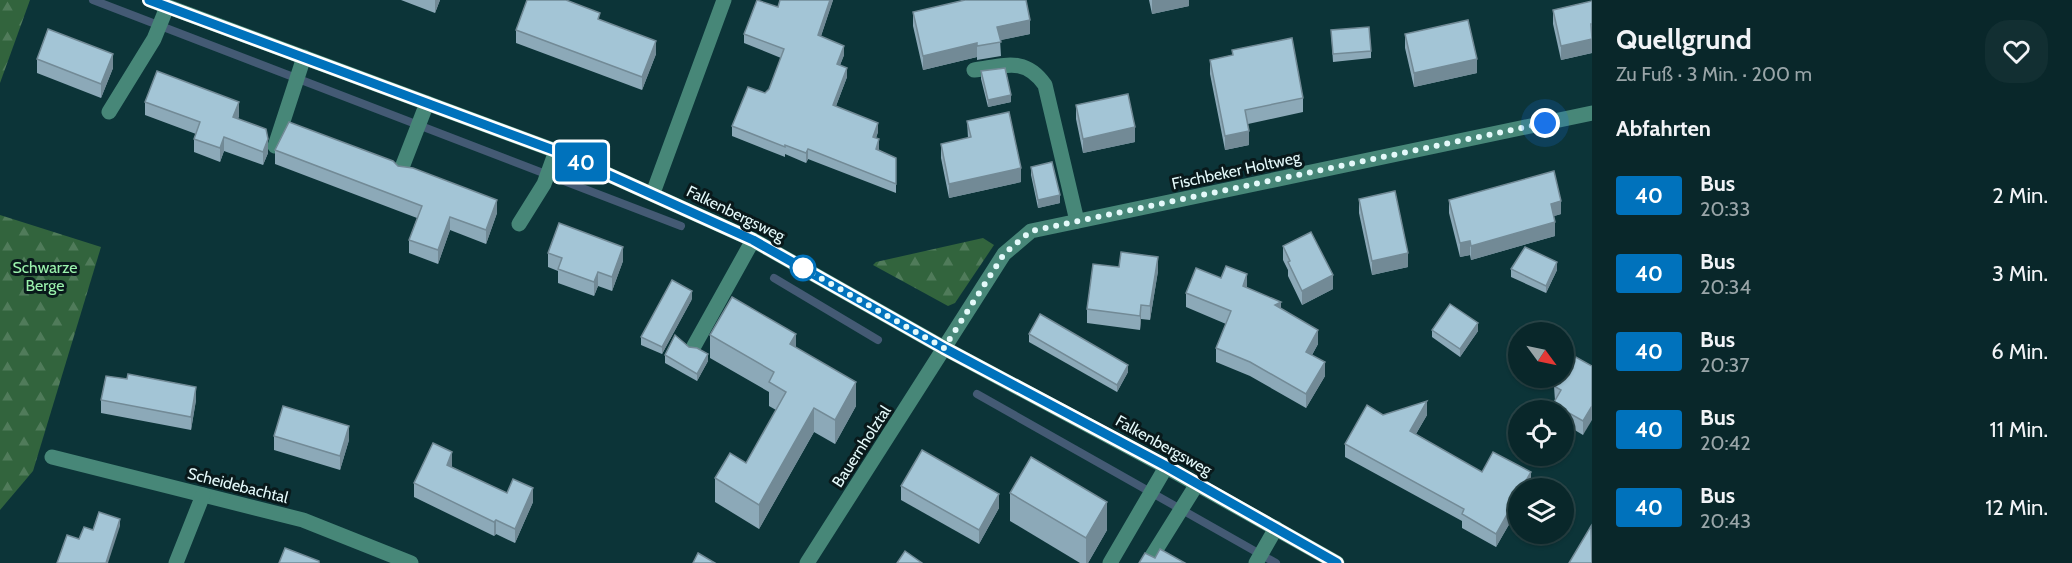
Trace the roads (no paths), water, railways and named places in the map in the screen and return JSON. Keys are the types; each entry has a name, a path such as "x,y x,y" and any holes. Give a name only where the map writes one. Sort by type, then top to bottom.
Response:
{"street":[{"name":"Falkenbergsweg","path":"150,0 165,12 302,64 422,117 554,158 653,193 753,240 944,348 1166,466 1337,563"},
{"path":"653,193 724,0"},
{"path":"109,112 157,33 165,12"},
{"path":"275,146 302,64"},
{"path":"974,70 1024,66 1036,71 1041,78 1045,85 1077,222"},
{"name":"Fischbeker Holtweg","path":"944,348 1004,254 1031,231 1592,113"},
{"path":"401,170 422,117"},
{"path":"519,224 545,181 554,158"},
{"path":"694,346 753,240"},
{"name":"Bauernholztal","path":"807,563 944,348"},
{"name":"Scheidebachtal","path":"52,457 303,520 411,563"},
{"path":"1110,563 1166,466"},
{"path":"1152,556 1197,484"},
{"path":"176,563 203,495"},
{"path":"1259,558 1276,528"}],"waterway":[{"path":"93,0 681,226"},
{"path":"774,278 878,340"},
{"path":"977,394 1276,563"}],"park label":[{"name":"Schwarze Berge","path":"45,276"}]}
